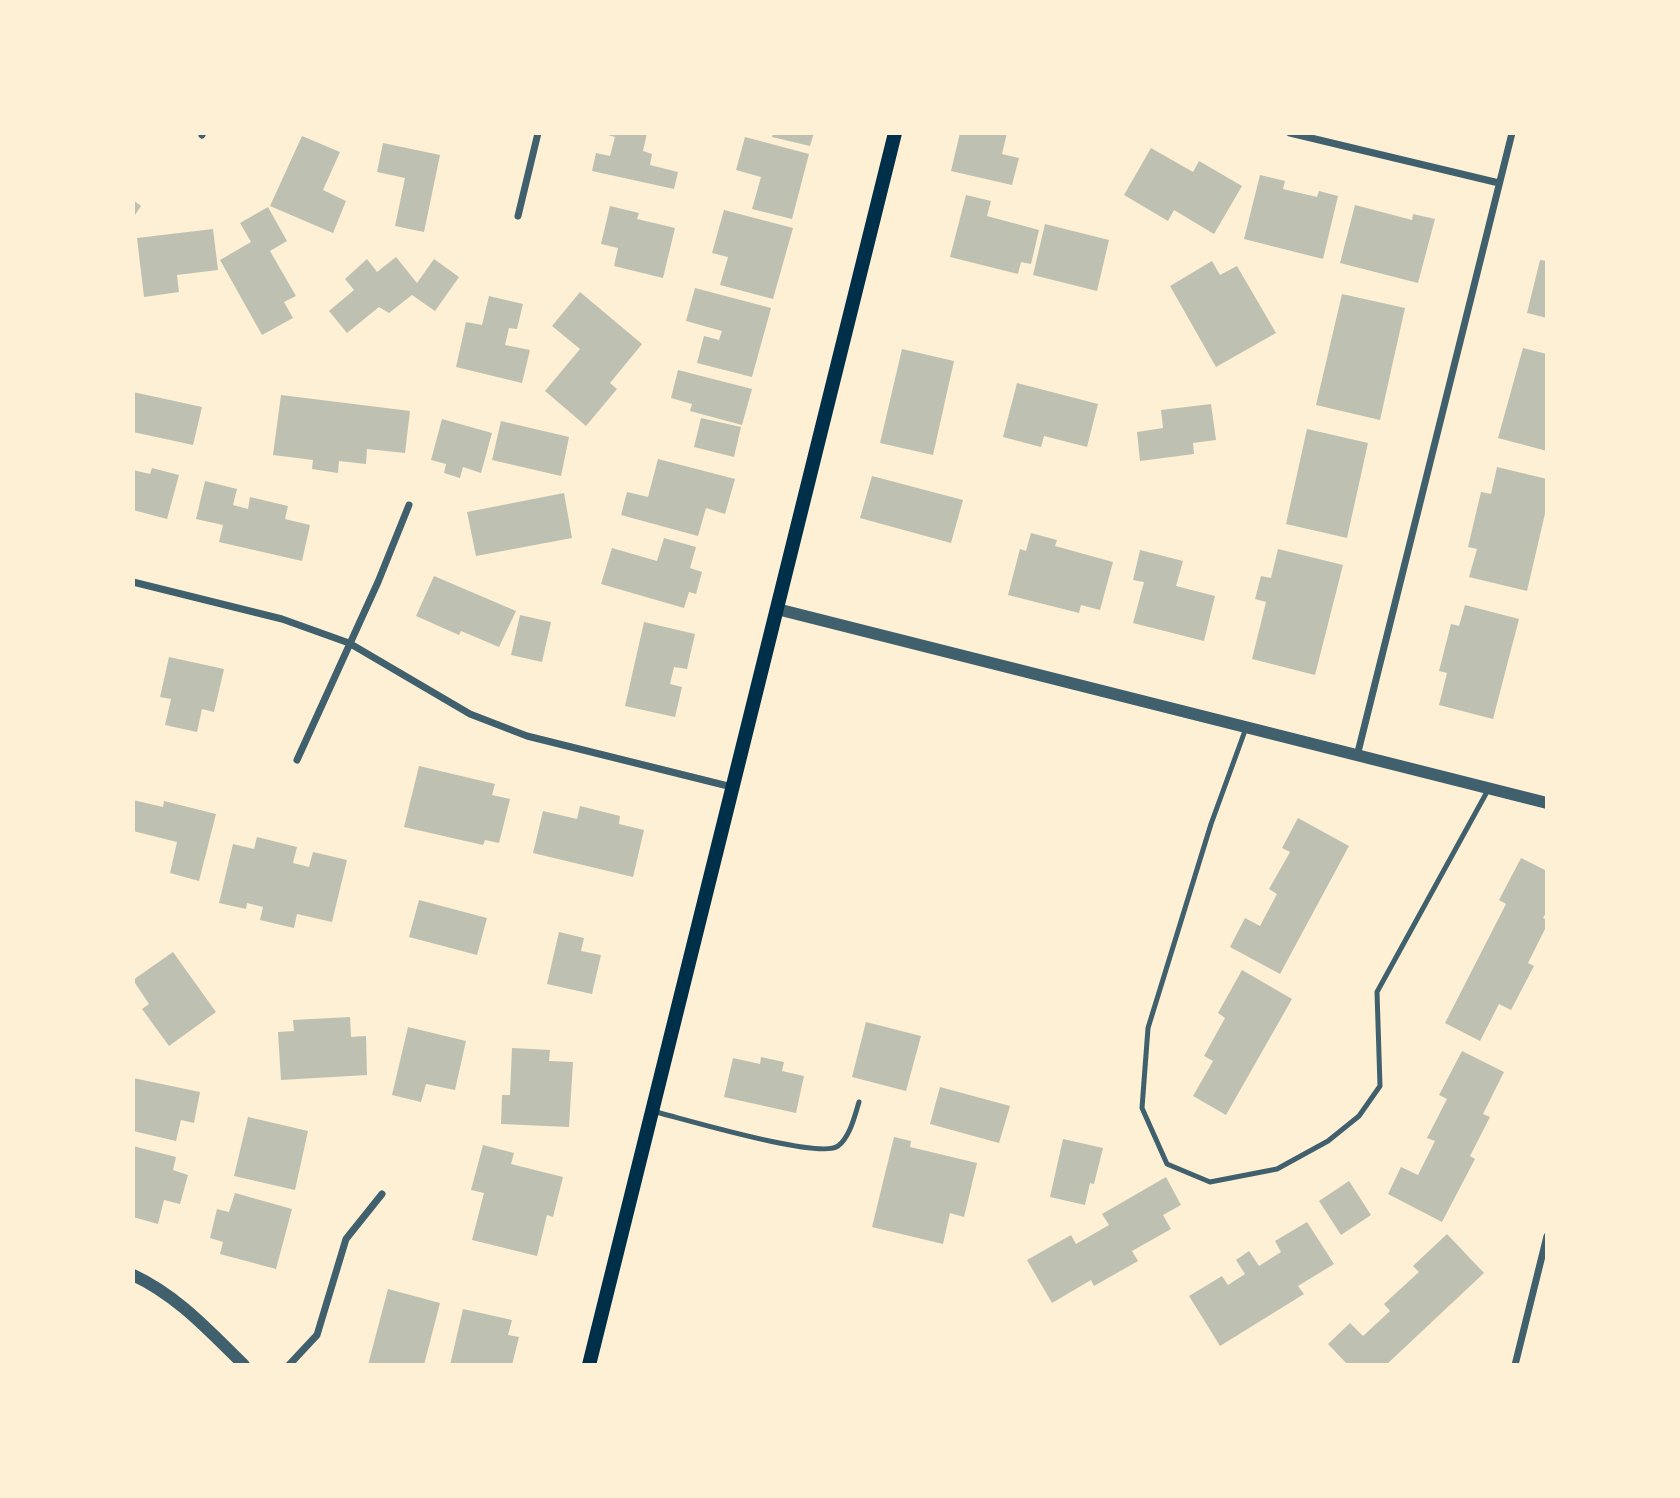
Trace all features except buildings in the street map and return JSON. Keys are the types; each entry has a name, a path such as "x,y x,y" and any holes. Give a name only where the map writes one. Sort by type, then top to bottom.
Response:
{"main road":[{"path":"589,1365 895,133"}],"street":[{"path":"517,216 538,133"},
{"path":"1290,133 1499,183"},
{"path":"1357,756 1512,133"},
{"path":"297,760 409,506"},
{"path":"133,582 282,619 349,643 470,714 527,736 733,787"},
{"path":"777,609 1547,803"},
{"path":"289,1365 317,1335 346,1238 382,1194"},
{"path":"1515,1365 1547,1236"},
{"path":"133,1275 156,1286 181,1304 244,1365"}],"lane":[{"path":"1246,728 1211,824 1148,1028 1142,1108 1167,1164 1210,1182 1277,1169 1328,1141 1359,1116 1380,1086 1377,992 1489,789"},
{"path":"652,1111 783,1144 825,1151 838,1146 850,1129 859,1102"}]}
